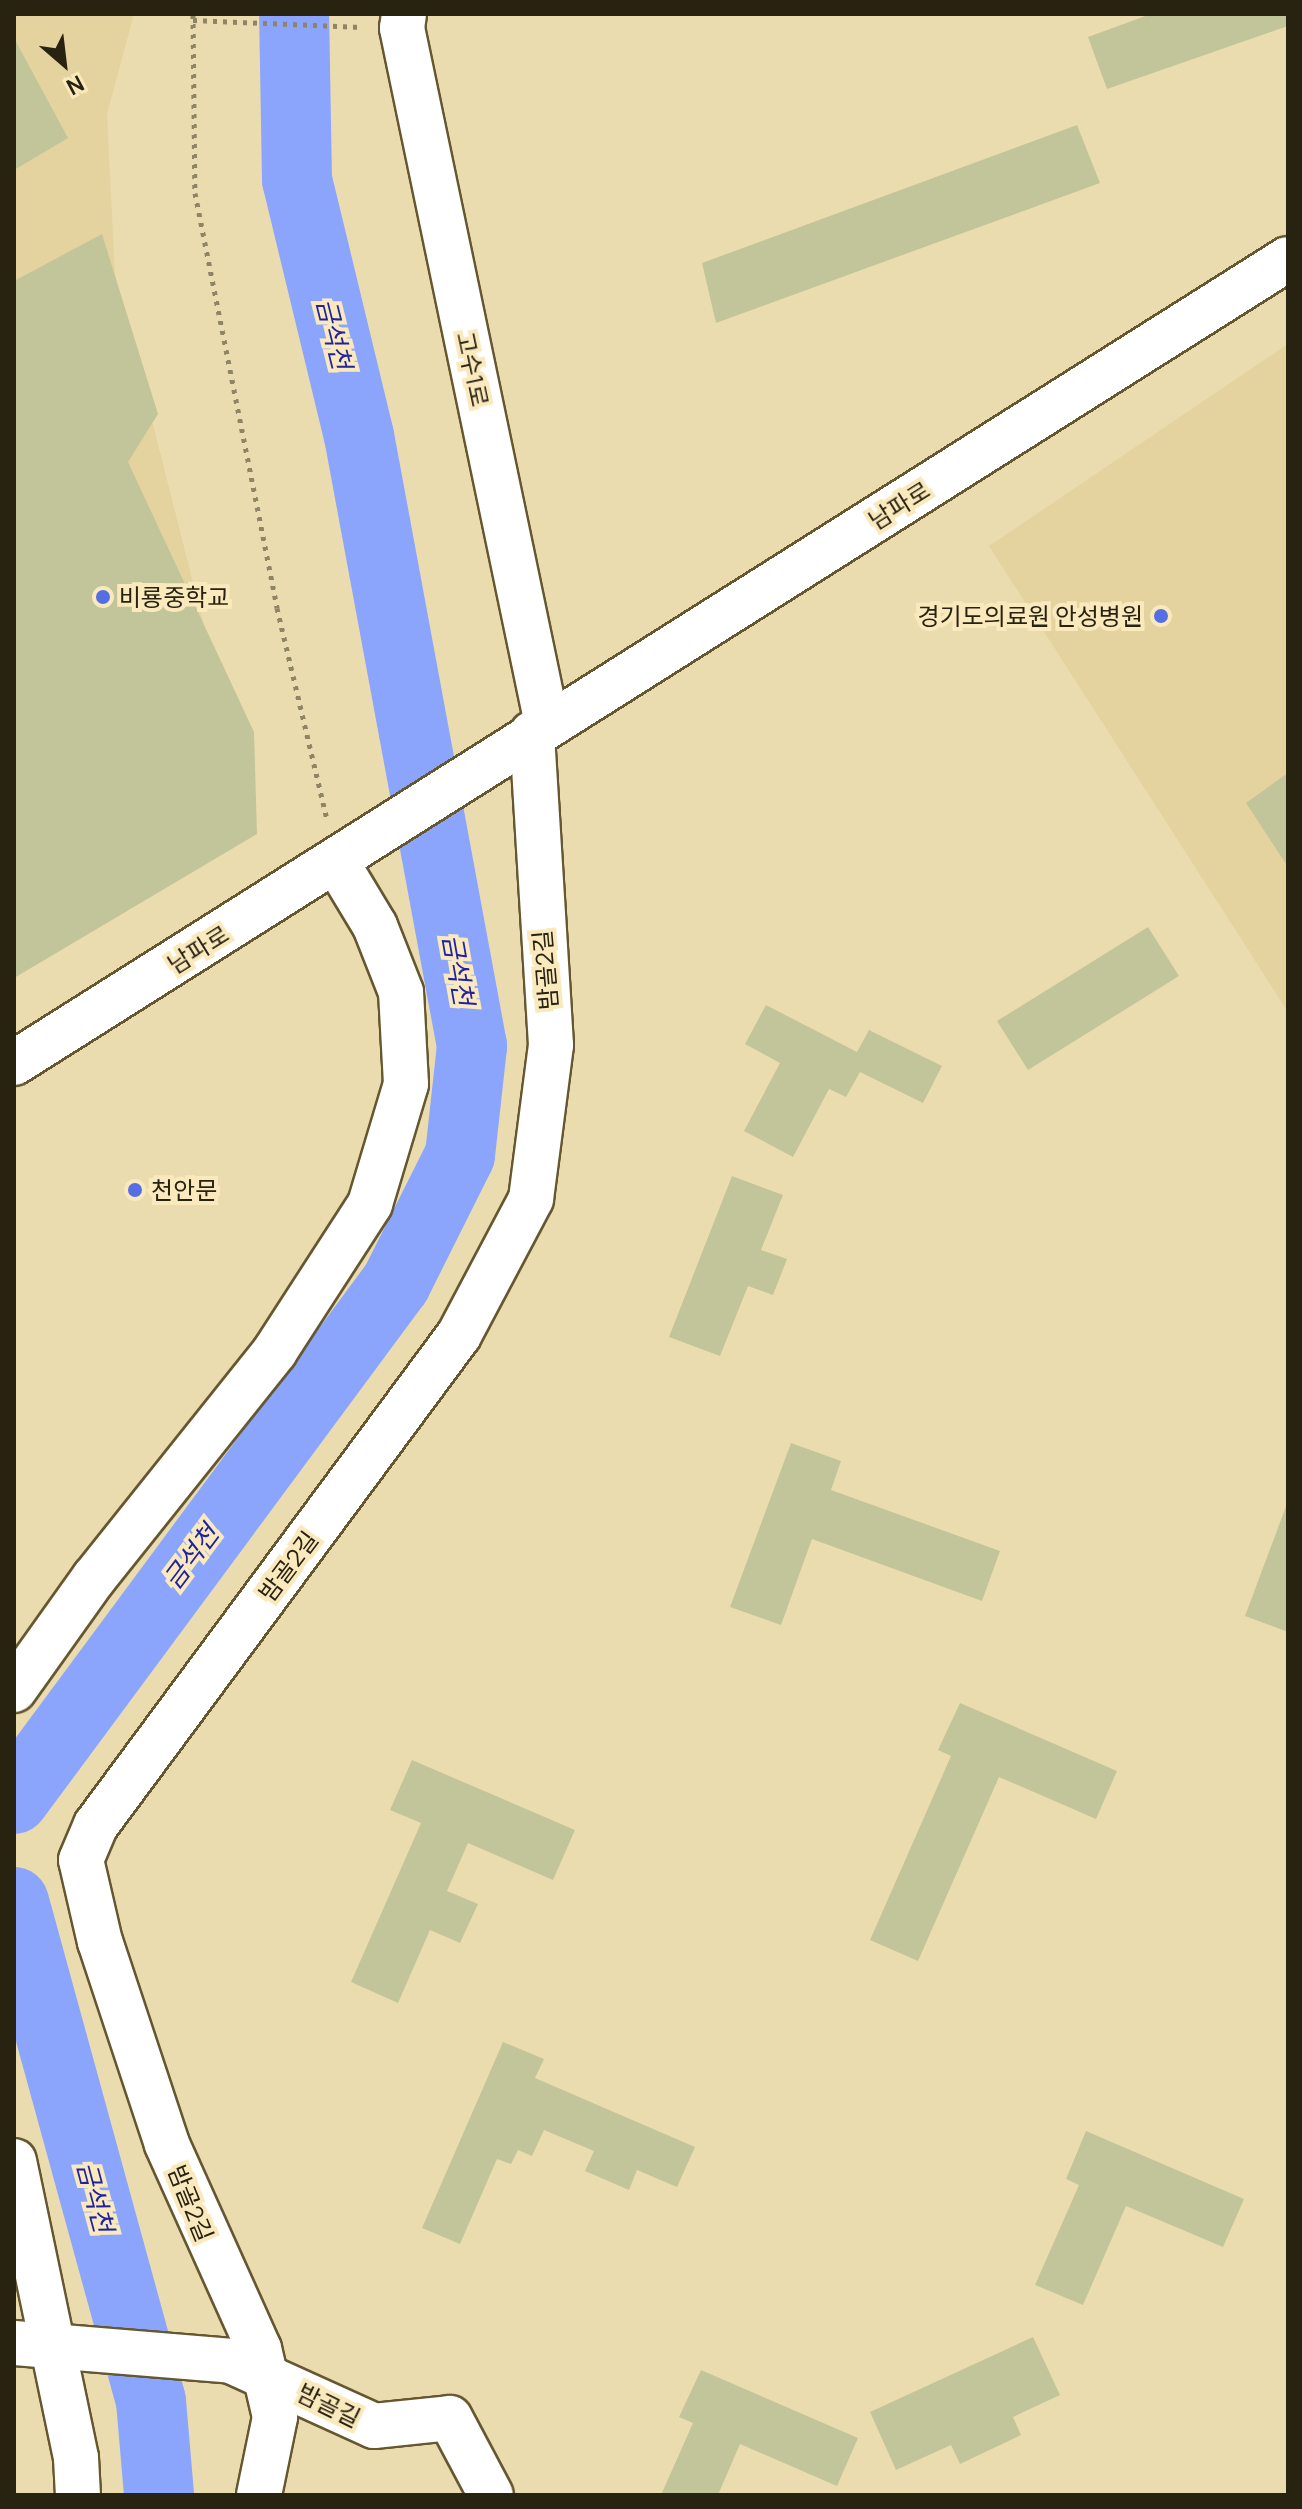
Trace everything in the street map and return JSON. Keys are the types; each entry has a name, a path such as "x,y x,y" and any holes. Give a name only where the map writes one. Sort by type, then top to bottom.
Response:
{"street":[{"name":"고수1로","path":"403,21 529,736"},
{"name":"남파로","path":"14,1063 382,835 529,736 1288,259"},
{"name":"밤골2길","path":"248,2368 167,2144 100,1942 81,1860 96,1825 459,1335 531,1199 551,1045 529,736"},
{"path":"14,1690 94,1578 275,1351 370,1204 406,1084 401,992 375,926 337,863"},
{"path":"14,2161 45,2344 76,2458 78,2495"},
{"name":"밤골길","path":"45,2344 248,2368 374,2426 450,2418 491,2495"},
{"name":"밤골길","path":"248,2368 275,2417 259,2495"}],"path":[{"path":"337,863 277,608 195,193 193,17 403,21"}],"shaded area":[{"name":"비룡중학교","path":"14,14 134,14 107,114 115,275 257,834 14,978"},
{"name":"경기도의료원 안성병원","path":"1288,344 1288,1012 989,546"}],"building":[{"path":"1151,14 1288,14 1288,26 1107,89 1088,37"},
{"path":"14,38 68,138 14,170"},
{"path":"1077,125 1100,183 716,323 702,263"},
{"name":"비룡중학교","path":"102,234 158,414 128,462 254,732 257,834 14,978 14,281"},
{"path":"1288,773 1288,867 1246,803"},
{"path":"1148,927 1179,976 1028,1070 997,1021"},
{"path":"766,1005 857,1052 869,1030 942,1066 923,1103 860,1072 846,1097 829,1089 793,1157 744,1131 780,1063 745,1044"},
{"path":"732,1176 783,1195 761,1250 787,1259 773,1295 748,1286 720,1356 669,1337"},
{"path":"791,1443 841,1461 831,1490 1000,1551 982,1601 812,1539 781,1625 730,1607"},
{"path":"1288,1501 1288,1632 1245,1616"},
{"path":"960,1703 1117,1771 1096,1819 999,1777 918,1961 870,1940 951,1756 938,1750"},
{"path":"412,1760 575,1830 553,1880 468,1843 447,1891 478,1904 460,1943 430,1930 398,2003 351,1982 421,1823 390,1810"},
{"path":"503,2042 544,2059 535,2078 695,2147 677,2187 637,2170 629,2190 585,2171 594,2151 544,2130 532,2156 518,2150 511,2164 497,2159 460,2244 422,2228"},
{"path":"1086,2131 1244,2199 1223,2247 1126,2206 1083,2305 1035,2285 1079,2185 1066,2179"},
{"path":"1033,2337 1060,2395 1013,2417 1021,2435 960,2464 951,2445 896,2470 870,2412"},
{"path":"701,2370 858,2438 837,2486 740,2444 718,2495 661,2495 693,2423 679,2417"}],"waterway":[{"name":"금석천","path":"14,1799 396,1283 460,1155 472,1046 359,436 297,180 294,14"},
{"name":"금석천","path":"14,1902 151,2401 159,2495"}],"place":[{"name":"비룡중학교","path":"103,597"},
{"name":"경기도의료원 안성병원","path":"1161,616"},
{"name":"천안문","path":"135,1190"}]}
